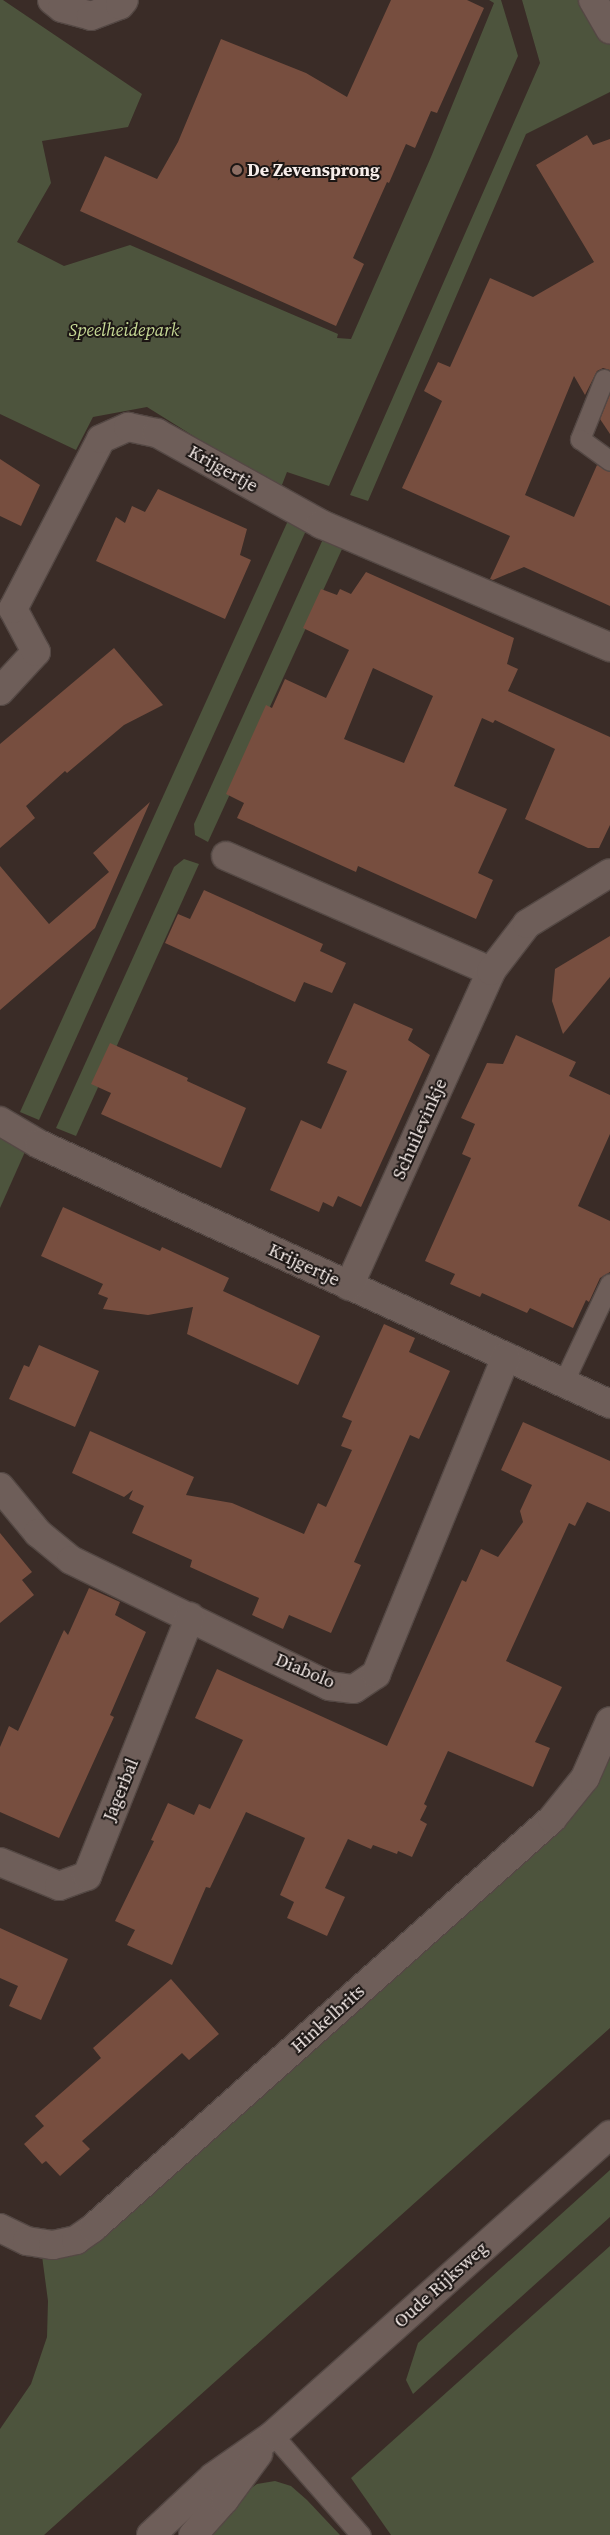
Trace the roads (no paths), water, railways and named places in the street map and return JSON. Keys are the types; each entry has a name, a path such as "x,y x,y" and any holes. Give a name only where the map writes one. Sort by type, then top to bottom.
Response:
{"street":[{"path":"52,0 62,8 91,16 120,5 124,0"},
{"path":"593,0 610,30"},
{"name":"Krijgertje","path":"0,691 36,652 13,609 101,439 128,428 157,433 321,524 610,647"},
{"path":"226,856 491,971"},
{"name":"Schuilevinkje","path":"350,1286 491,971 526,924 610,873"},
{"name":"Krijgertje","path":"0,1120 39,1144 610,1404"},
{"name":"Diabolo","path":"0,1486 38,1534 71,1560 330,1686 354,1689 376,1674 506,1357"},
{"name":"Jagerbal","path":"0,1862 59,1886 87,1876 190,1617"},
{"name":"Hinkelbrits","path":"0,2228 27,2241 54,2246 76,2240 93,2228 552,1819 585,1778 610,1721"},
{"name":"Oude Rijksweg","path":"151,2535 213,2477 272,2436 610,2135"},
{"name":"Oude Rijksweg","path":"194,2535 225,2499 272,2436"}],"lane":[{"path":"604,379 580,439 610,461"},
{"path":"563,1383 610,1283"},
{"path":"272,2436 361,2535"}],"place":[{"name":"De Zevensprong","path":"237,170"}],"park label":[{"name":"Speelheidepark","path":"124,330"}]}
